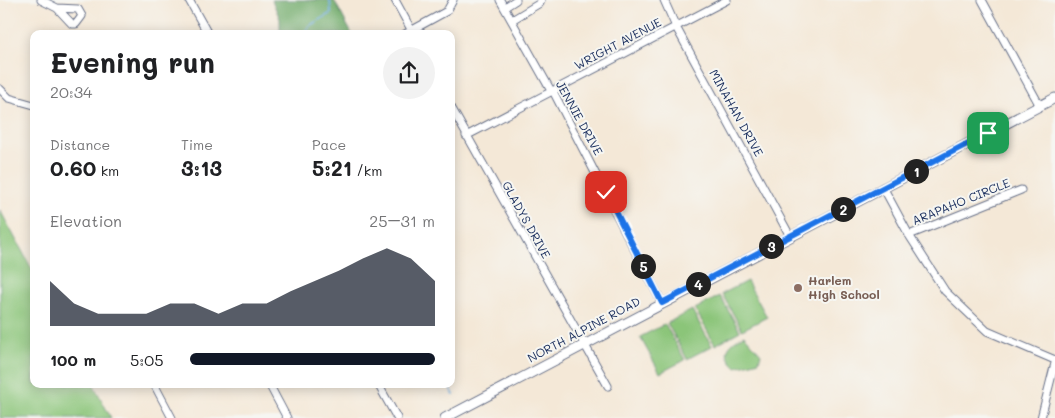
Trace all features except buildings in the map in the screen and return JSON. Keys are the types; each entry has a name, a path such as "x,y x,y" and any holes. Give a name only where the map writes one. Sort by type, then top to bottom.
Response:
{"main road":[{"name":"NORTH ALPINE ROAD","path":"444,418 1055,98"}],"street":[{"path":"41,0 57,8"},
{"path":"188,0 206,30"},
{"path":"395,0 409,30"},
{"path":"415,30 447,11 453,0"},
{"name":"JENNIE DRIVE","path":"500,0 550,89 554,90 662,303"},
{"path":"505,7 516,0"},
{"path":"512,20 540,3 541,0"},
{"name":"MINAHAN DRIVE","path":"664,0 676,27 790,236"},
{"name":"WRIGHT AVENUE","path":"466,136 727,0"},
{"path":"982,0 1040,106"},
{"path":"0,89 9,98 30,105"},
{"name":"GLADYS DRIVE","path":"455,115 608,386"},
{"path":"884,188 909,235 945,291 987,331 1055,361 1041,418"},
{"name":"ARAPAHO CIRCLE","path":"909,235 1021,190"},
{"path":"156,388 172,418"},
{"path":"271,388 287,418"},
{"path":"380,388 398,418"}],"green space":[{"path":"272,0 334,0 350,30 280,30 280,19"},
{"path":"0,210 30,266 30,388 95,388 111,418 0,418"},
{"path":"747,281 767,317 742,330 722,294"},
{"path":"720,296 740,331 715,345 695,309"},
{"path":"692,310 712,346 687,359 667,323"},
{"path":"665,324 685,360 660,373 640,337"},
{"path":"744,335 761,354 759,361 736,367 728,357 728,349 730,345"}],"waterway":[{"path":"306,30 309,26 331,13 330,0"},
{"path":"450,388 454,395"}],"place":[{"name":"Harlem High School","path":"798,288"}],"route":[{"path":"606,192 662,303 988,133"}]}
